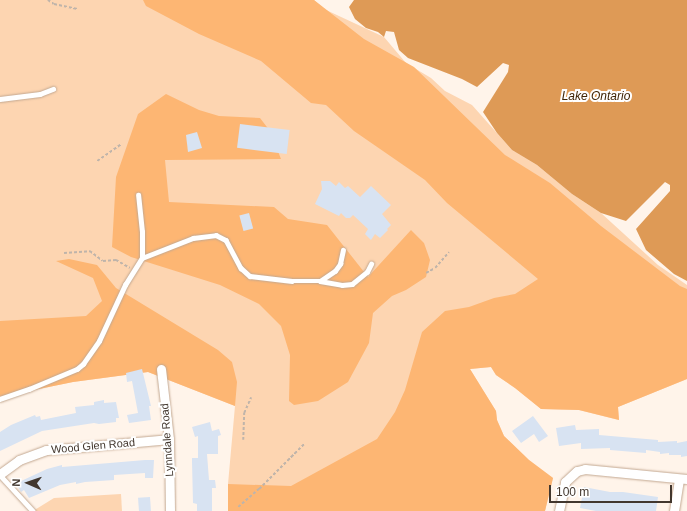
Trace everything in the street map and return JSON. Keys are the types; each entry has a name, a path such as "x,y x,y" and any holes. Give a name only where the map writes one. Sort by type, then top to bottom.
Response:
{"street":[{"name":"Lynndale Road","path":"161,369 168,439 170,511"},
{"name":"Wood Glen Road","path":"0,475 19,460 46,450 168,439"},
{"path":"559,511 565,482 577,471 585,469 683,479 674,511"}],"lane":[{"path":"0,99 40,94 53,89"},
{"path":"0,398 69,373 83,364 99,341 113,309 142,258 142,232 138,195"},
{"path":"142,258 193,238 216,235 226,240 242,268 250,276 292,281 320,281 342,285 352,284 367,272 371,264"},
{"path":"320,281 335,271 340,264 343,250"},
{"path":"0,475 33,511"}],"path":[{"path":"48,0 54,4 77,9"},
{"path":"97,161 121,144"},
{"path":"64,253 90,251 103,261 116,260 134,270"},
{"path":"426,273 435,268 449,252"},
{"path":"243,440 244,413 251,397"},
{"path":"238,507 259,489 304,444"}],"shaded area":[{"path":"0,0 314,0 324,9 384,37 406,63 431,78 445,91 472,105 512,150 537,165 572,194 601,213 658,265 687,285 687,379 618,407 619,420 579,410 541,409 496,375 491,367 470,369 496,411 497,420 504,436 529,460 553,478 545,511 228,511 228,484 235,406 148,372 73,382 0,397"},
{"path":"143,0 314,0 364,39 414,67 505,155 550,183 601,226 680,286 687,289 687,379 618,407 619,420 579,410 541,409 496,375 491,367 470,369 496,411 497,420 504,436 529,460 553,478 545,511 228,511 228,484 291,486 377,439 395,412 405,390 422,332 445,311 469,307 494,298 515,294 538,279 447,203 425,180 354,131 326,105 311,103 261,61 199,34 146,6"},
{"path":"166,94 199,110 219,116 260,118 270,131 281,159 165,160 169,202 274,207 288,219 327,225 368,277 411,230 424,243 430,260 426,277 406,290 392,296 373,313 369,343 348,382 318,401 294,405 289,401 290,355 281,326 259,304 220,285 131,257 112,247 116,177 138,114"},
{"path":"69,259 97,265 116,288 218,350 232,362 237,382 235,406 148,372 73,382 0,397 0,321 86,316 102,301 93,278 56,261"},
{"path":"121,494 122,511 33,511 54,498"}],"water":[{"name":"Lake Ontario","path":"354,0 687,0 687,281 674,274 646,250 636,229 670,191 670,185 665,182 626,221 601,213 572,194 537,165 512,150 497,133 483,112 508,72 509,65 503,63 477,87 462,79 408,58 399,50 394,32 386,31 384,37 378,32 366,28 355,19 349,7"}],"building":[{"path":"240,124 290,130 287,154 237,148"},
{"path":"197,132 202,148 188,152 186,135"},
{"path":"321,181 330,181 336,186 339,182 345,188 348,186 360,197 371,186 391,205 382,214 391,225 387,229 388,230 380,238 375,234 371,240 365,234 368,229 353,215 350,218 346,218 341,213 339,216 315,204 322,189"},
{"path":"249,213 253,228 243,231 239,216"},
{"path":"142,369 151,406 149,406 151,420 129,423 127,415 138,413 132,381 127,382 126,373"},
{"path":"104,400 104,403 116,402 119,418 116,418 116,422 99,424 94,423 42,431 0,451 0,432 11,425 35,415 36,417 40,416 41,420 76,413 75,407 94,405 94,402"},
{"path":"533,416 548,436 539,442 534,434 521,443 512,431"},
{"path":"210,422 212,431 219,429 221,435 218,436 218,454 207,454 209,480 215,480 216,488 212,488 212,511 197,511 197,504 193,503 192,458 198,458 198,436 195,437 192,427"},
{"path":"575,425 576,430 599,429 599,435 658,440 658,442 677,441 677,443 687,441 687,456 681,457 681,455 669,455 669,453 660,454 660,452 646,450 646,453 610,450 610,448 581,449 581,443 559,446 556,428"},
{"path":"154,460 153,478 145,478 145,473 114,475 114,480 76,484 76,482 60,485 29,498 24,490 21,492 17,485 19,482 47,469 62,465 62,467"},
{"path":"584,487 610,492 623,492 658,497 656,511 596,511 580,508"},
{"path":"150,497 151,511 139,511 138,498"}]}
